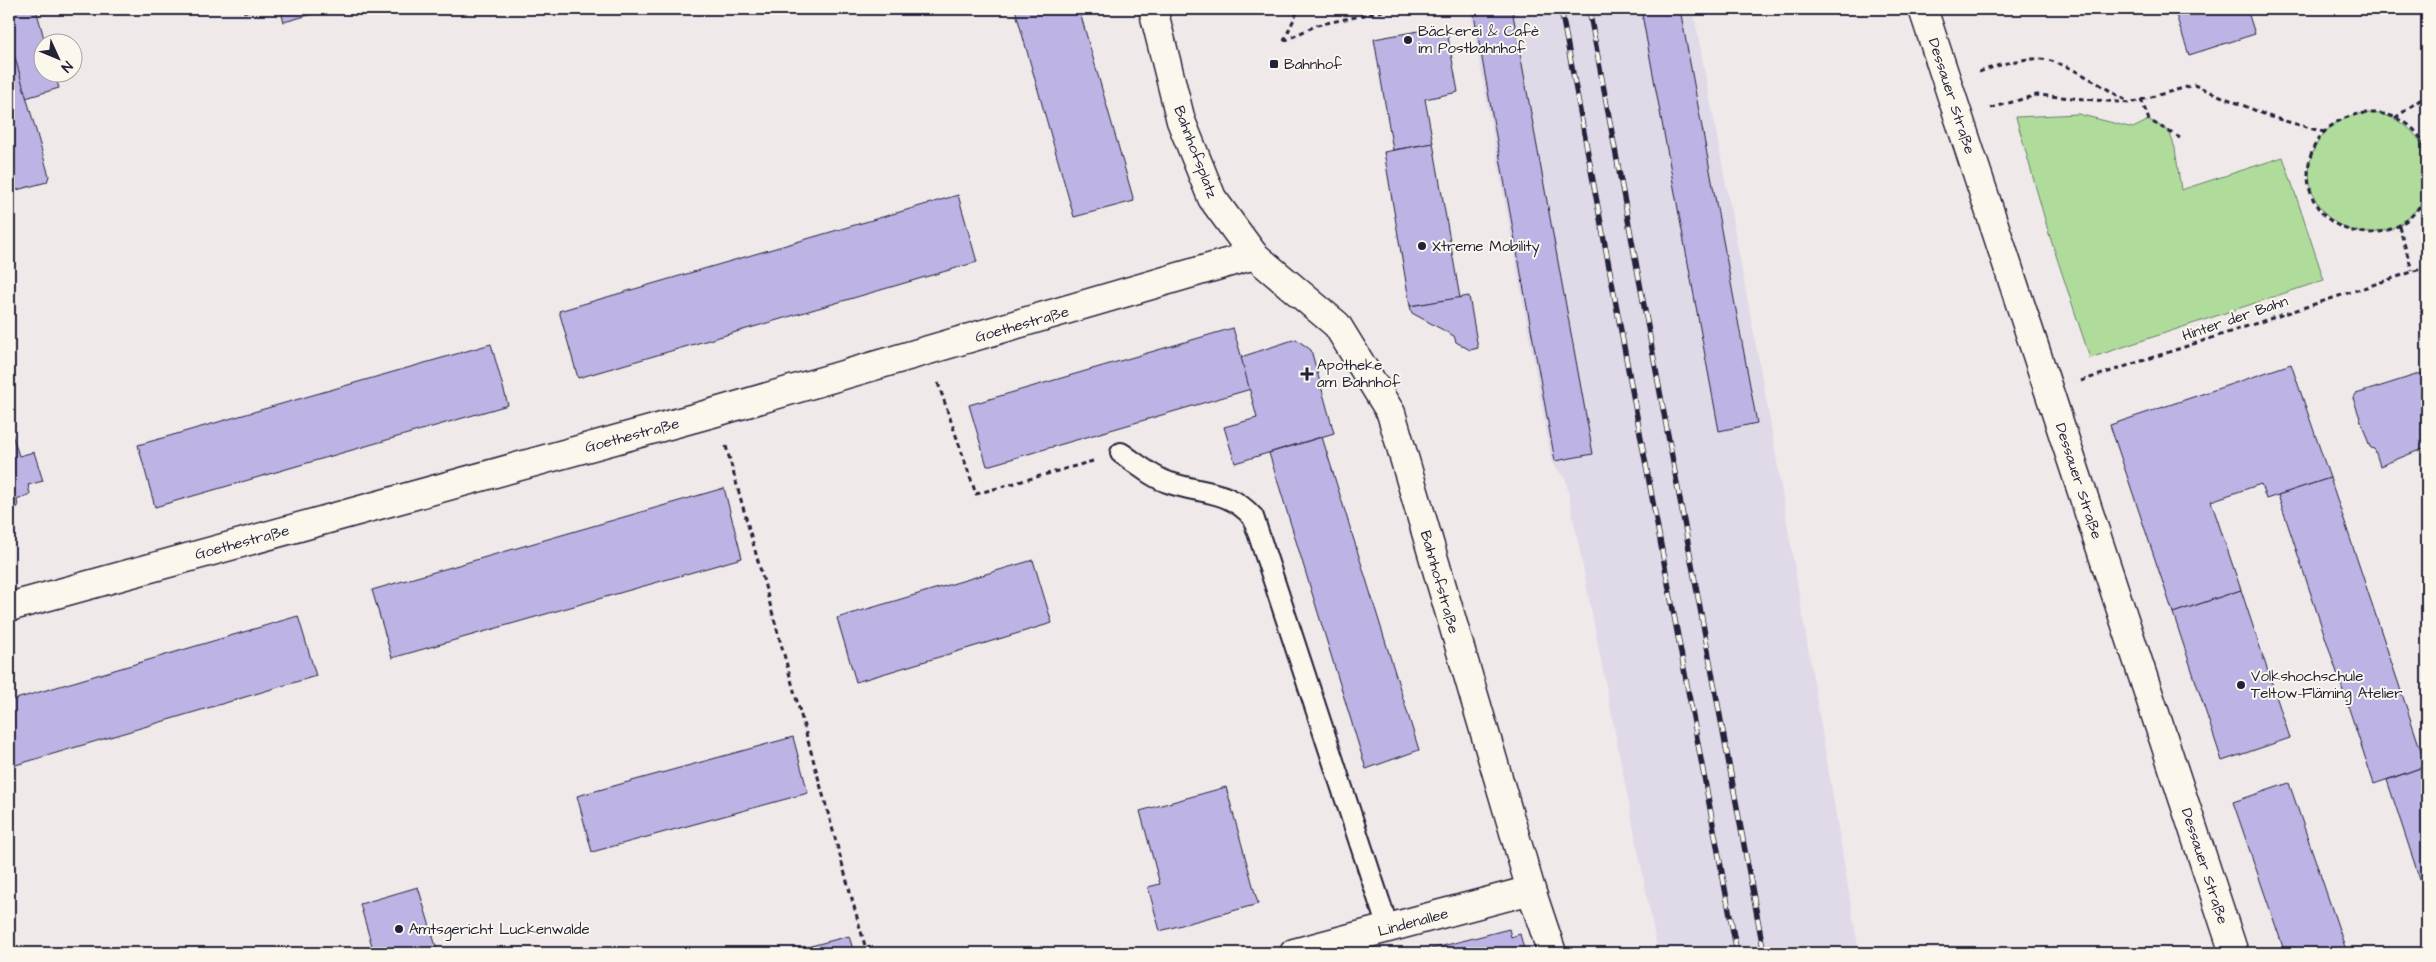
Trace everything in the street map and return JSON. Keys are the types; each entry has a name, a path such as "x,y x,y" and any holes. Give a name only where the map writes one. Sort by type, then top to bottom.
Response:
{"street":[{"name":"Bahnhofsplatz","path":"1154,9 1181,121 1212,198 1254,256"},
{"name":"Dessauer Straße","path":"1923,9 2234,953"},
{"name":"Goethestraße","path":"9,607 716,412 1254,256"},
{"name":"Bahnhofstraße","path":"1254,256 1337,325 1390,413 1531,890 1552,953"},
{"name":"Lindenallee","path":"1294,953 1531,890"}],"lane":[{"path":"1121,453 1169,483 1217,493 1242,505 1253,518 1388,928"}],"path":[{"path":"1306,9 1298,10 1284,41 1317,25 1393,9"},
{"path":"1948,82 2011,61 2042,59 2077,72 2130,103"},
{"path":"1959,118 2037,95 2130,103 2194,85 2271,117 2324,132"},
{"path":"2394,118 2427,95"},
{"path":"2141,99 2149,120 2180,138"},
{"path":"2427,156 2417,135 2403,122 2386,114 2370,112 2355,114 2340,120 2324,132 2311,153 2308,172 2310,190 2316,204 2326,216 2337,225 2360,233 2382,232 2400,226 2419,208 2427,190"},
{"path":"2419,208 2427,206"},
{"path":"2400,226 2412,270"},
{"name":"Hinter der Bahn","path":"2050,392 2412,270 2427,267"},
{"path":"928,352 976,494 1121,453"},
{"path":"716,412 867,953"}],"shaded area":[{"path":"1470,9 1693,9 1769,415 1859,953 1658,953 1566,480 1552,463"}],"green space":[{"path":"2369,113 2392,117 2412,130 2425,150 2429,173 2425,196 2412,216 2392,229 2369,233 2346,229 2326,216 2313,196 2309,173 2313,150 2326,130 2346,117"},
{"path":"2078,114 2133,128 2149,120 2169,131 2175,148 2181,190 2283,157 2324,280 2090,358 2049,234 2016,117"}],"building":[{"path":"9,9 36,9 42,32 32,32 32,82 57,82 59,88 26,98 9,37"},
{"path":"243,9 256,9 244,13"},
{"path":"280,9 320,9 320,12 284,22"},
{"path":"1015,9 1079,9 1134,201 1074,217"},
{"path":"1473,9 1512,9 1593,454 1555,461"},
{"path":"1641,9 1680,9 1757,423 1719,431"},
{"path":"2174,9 2247,9 2255,34 2189,55"},
{"path":"1446,26 1458,92 1425,99 1433,143 1393,150 1374,39"},
{"path":"9,37 49,176 47,182 9,192"},
{"path":"1433,143 1460,298 1410,306 1384,152"},
{"path":"958,195 977,262 578,378 559,311"},
{"path":"1469,296 1478,348 1470,350 1456,342 1454,336 1412,313 1410,306"},
{"path":"1233,328 1251,389 987,466 969,405"},
{"path":"1296,339 1311,350 1334,433 1235,463 1224,427 1257,418 1241,357"},
{"path":"491,344 508,405 155,507 138,445"},
{"path":"2291,364 2330,478 2266,499 2261,484 2211,501 2241,590 2173,613 2110,425"},
{"path":"2422,373 2427,384 2427,447 2380,466 2375,450 2370,447 2353,398 2356,394"},
{"path":"9,425 19,456 34,452 43,481 28,485 30,494 17,500 18,507 9,511"},
{"path":"1322,437 1419,750 1366,769 1269,453"},
{"path":"2330,478 2426,766 2374,784 2278,495"},
{"path":"724,488 742,558 392,658 372,590"},
{"path":"1033,560 1052,623 856,682 837,618"},
{"path":"2241,590 2290,738 2222,761 2173,613"},
{"path":"298,616 316,676 9,767 9,701"},
{"path":"793,737 808,793 592,852 577,796"},
{"path":"2426,766 2427,771 2427,901 2387,780"},
{"path":"2289,783 2347,953 2285,953 2233,802"},
{"path":"1226,787 1258,904 1160,931 1148,887 1160,884 1140,811"},
{"name":"Amtsgericht Luckenwalde","path":"418,887 438,953 374,953 360,904"},
{"path":"1509,929 1511,937 1520,934 1525,953 1415,953"},
{"path":"849,936 854,953 784,953"}],"railway":[{"path":"1561,9 1737,953"},
{"path":"1589,9 1764,953"}],"place":[{"name":"Bäckerei & Cafè im Postbahnhof","path":"1408,40"},
{"name":"Bahnhof","path":"1274,64"},
{"name":"Xtreme Mobility","path":"1422,246"},
{"name":"Apotheke am Bahnhof","path":"1307,374"},
{"name":"Volkshochschule Teltow-Fläming Atelier","path":"2241,685"},
{"name":"Amtsgericht Luckenwalde","path":"399,929"}]}
